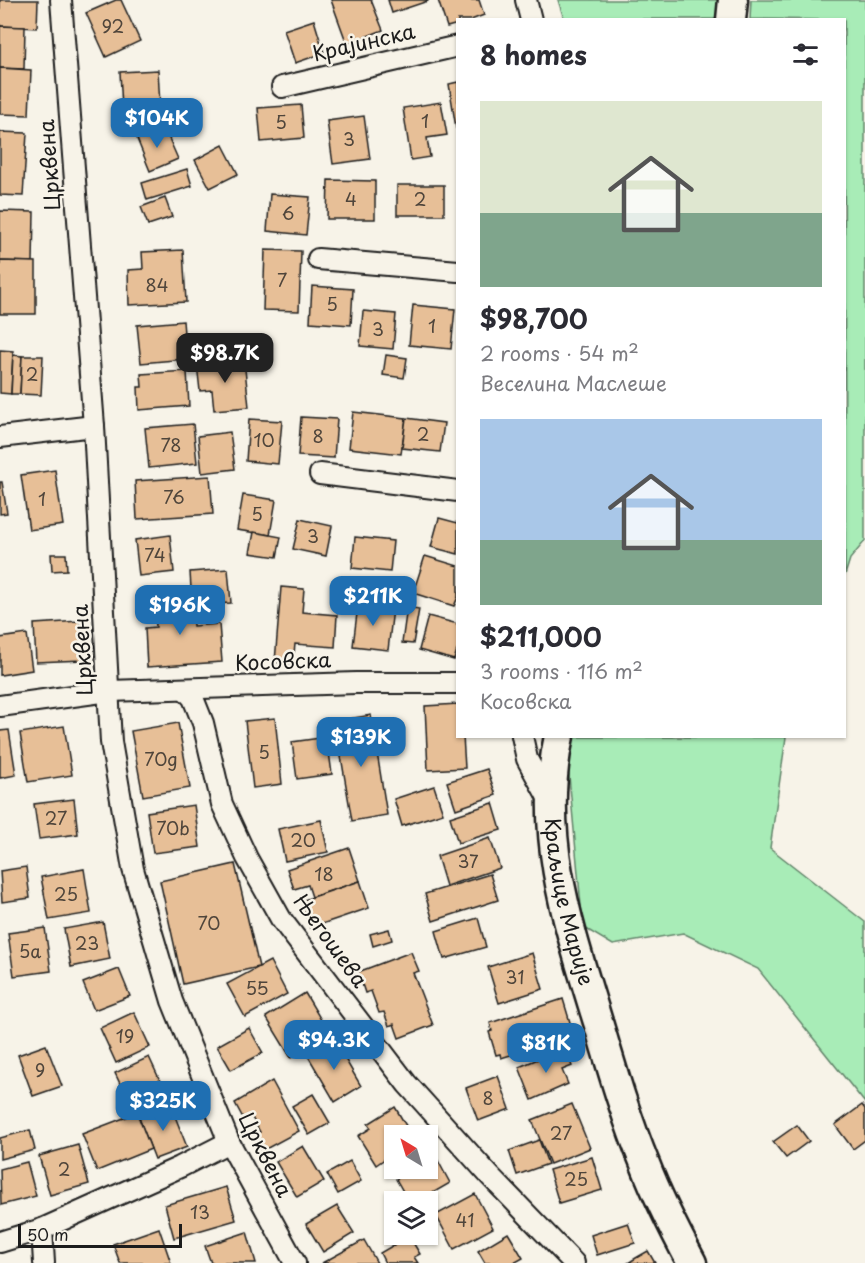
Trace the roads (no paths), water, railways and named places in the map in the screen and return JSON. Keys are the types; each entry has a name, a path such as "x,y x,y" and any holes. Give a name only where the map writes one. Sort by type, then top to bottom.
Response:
{"street":[{"name":"Црквена","path":"61,0 94,426 111,742 133,869 172,1001 230,1142 295,1263"},
{"path":"526,0 530,18"},
{"path":"732,18 733,0"},
{"name":"Крајинска","path":"282,87 456,46"},
{"path":"318,259 456,272"},
{"path":"0,437 94,426"},
{"path":"320,474 456,492"},
{"name":"Косовска","path":"0,706 109,692 356,683 456,683"},
{"name":"Његошева","path":"185,689 193,698 203,723 222,804 247,858 281,919 407,1084 490,1176 574,1263"},
{"path":"522,738 527,759 550,803"},
{"name":"Краљице Марије","path":"559,738 550,803 552,841 561,892 609,1060 644,1164 692,1263"},
{"path":"0,1242 42,1229 230,1142"},
{"path":"42,1229 44,1263"}]}
